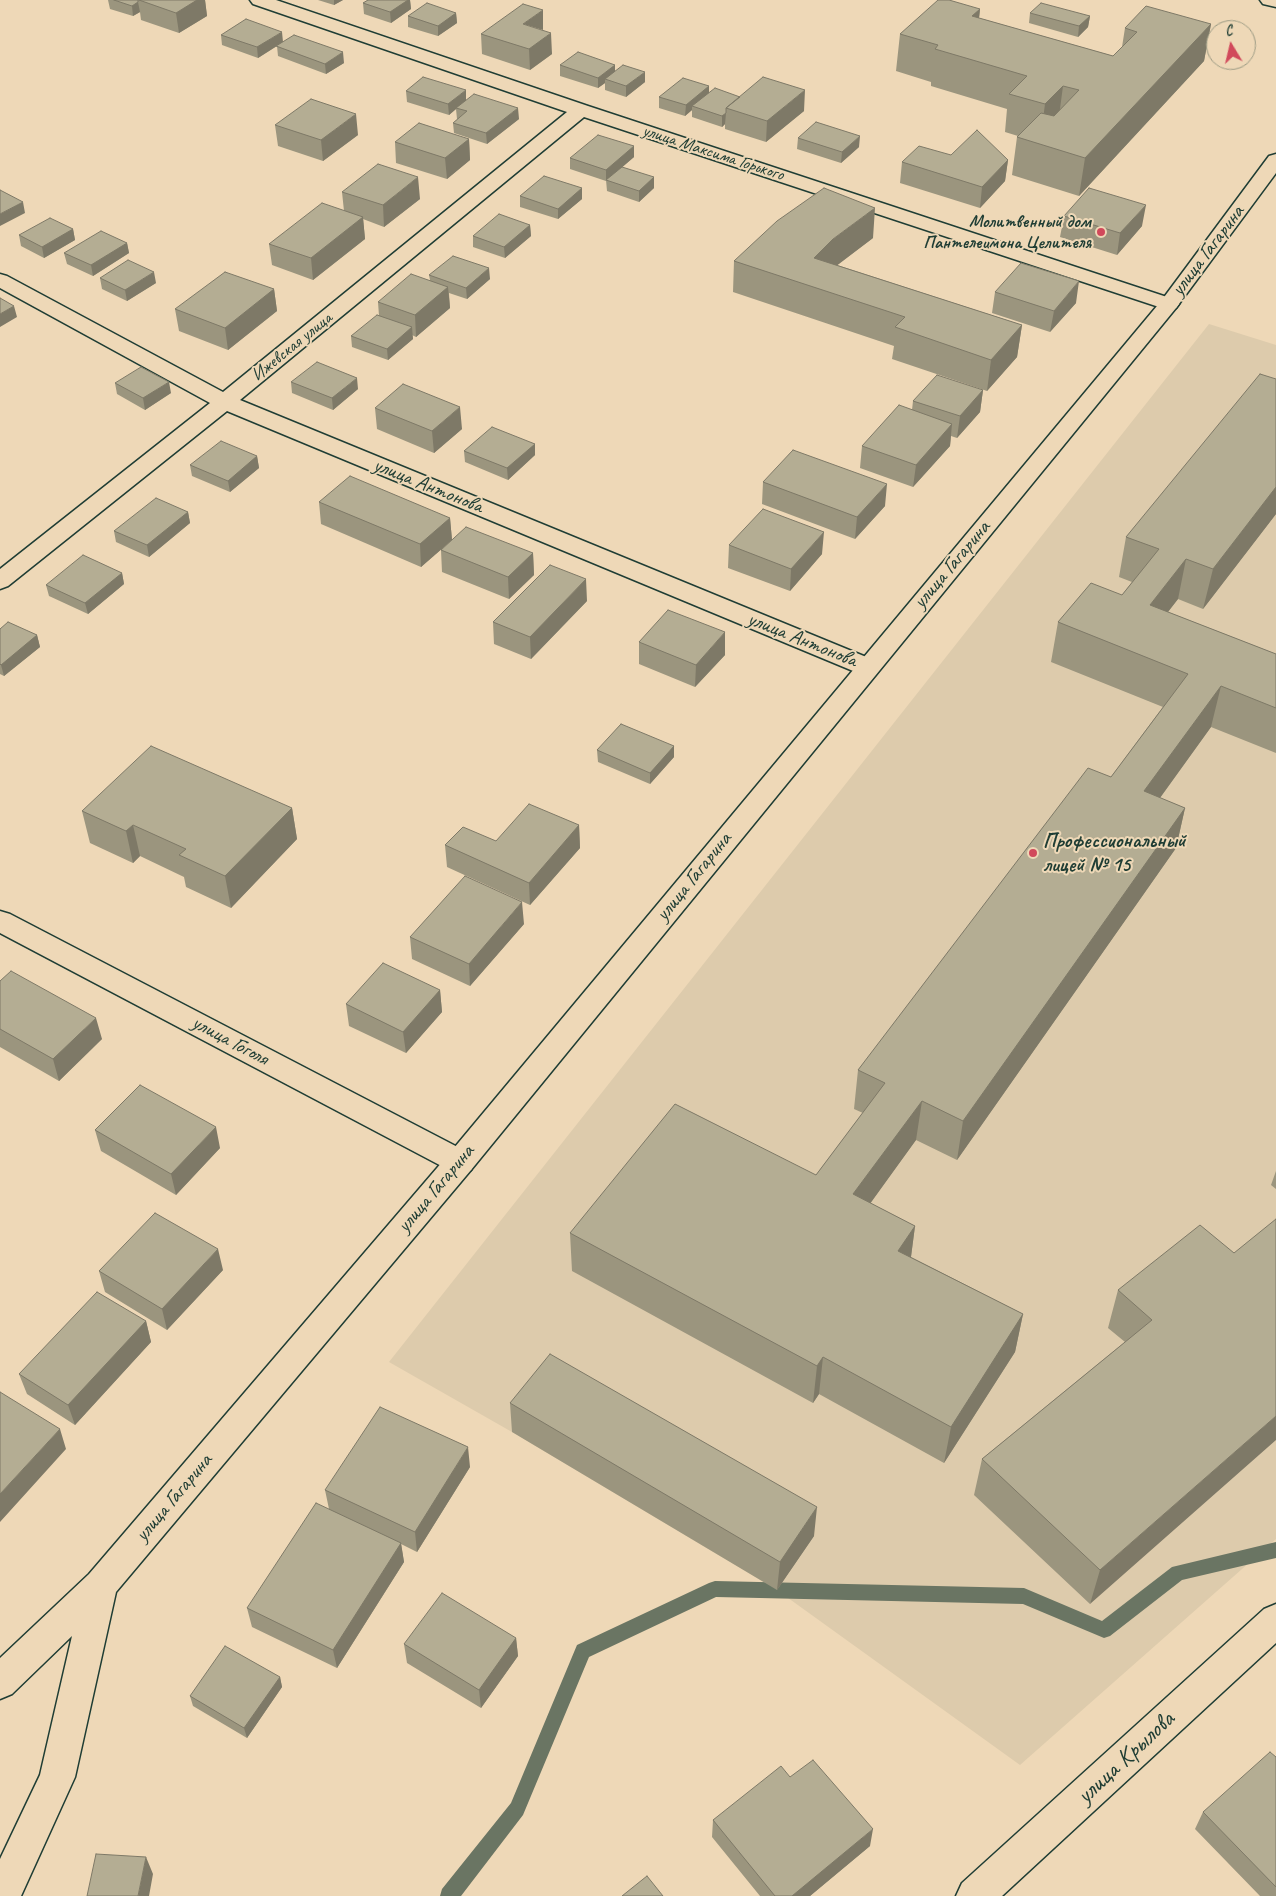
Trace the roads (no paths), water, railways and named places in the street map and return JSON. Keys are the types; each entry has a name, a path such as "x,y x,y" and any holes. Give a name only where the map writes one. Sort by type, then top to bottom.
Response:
{"street":[{"name":"улица Максима Горького","path":"259,0 581,110 1169,304"},
{"path":"1269,0 1276,2"},
{"name":"Ижевская улица","path":"0,581 224,402 581,110"},
{"name":"улица Гагарина","path":"0,1682 101,1585 460,1162 867,667 1169,304 1276,160"},
{"name":"улица Антонова","path":"0,280 224,402 867,667"},
{"name":"улица Гоголя","path":"0,921 460,1162"},
{"path":"2,1896 58,1777 101,1585"},
{"name":"улица Крылова","path":"976,1896 1276,1620"}],"waterway":[{"path":"449,1896 517,1809 583,1651 715,1589 1024,1596 1104,1630 1178,1573 1276,1550"}],"place":[{"name":"Молитвенный дом Пантелеимона Целителя","path":"1101,232"},
{"name":"Профессиональный лицей № 15","path":"1033,853"}]}
